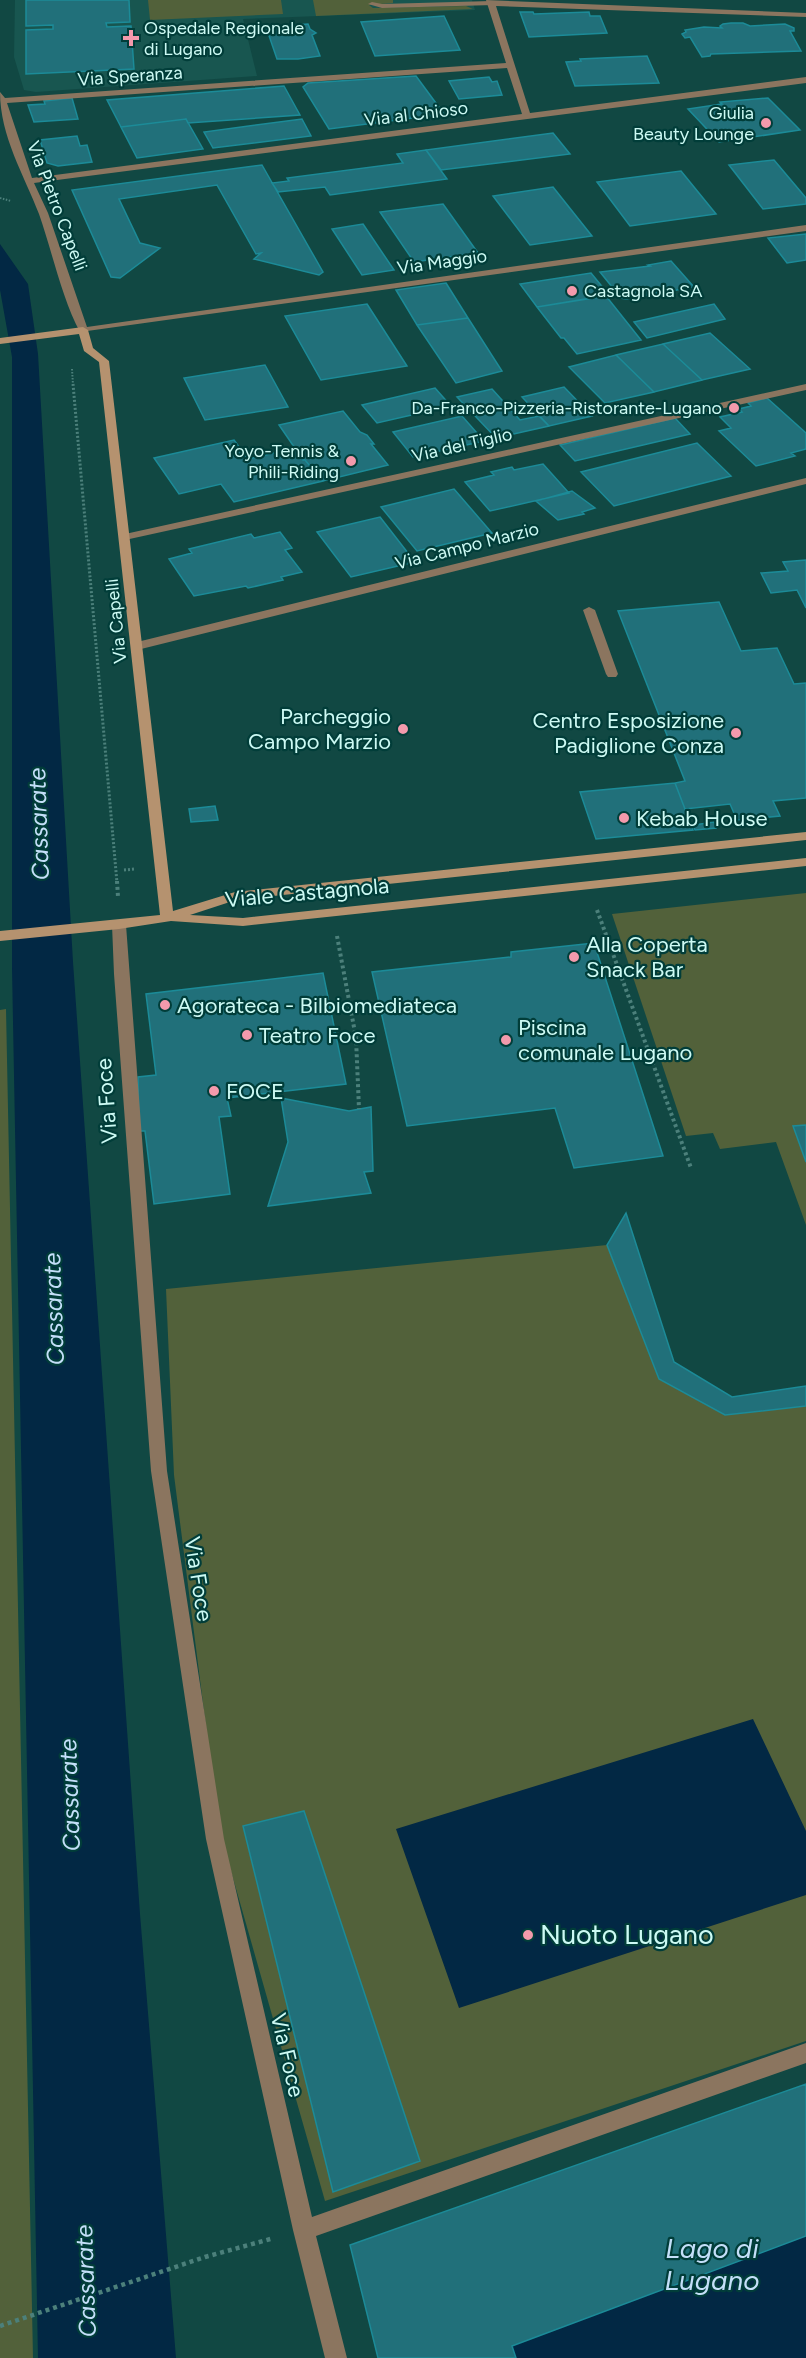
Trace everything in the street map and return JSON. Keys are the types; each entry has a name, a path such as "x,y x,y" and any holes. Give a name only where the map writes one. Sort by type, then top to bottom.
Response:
{"main road":[{"path":"0,341 83,330"},
{"name":"Via Capelli","path":"83,330 88,349 104,361 167,918"},
{"name":"Viale Castagnola","path":"167,918 235,896 806,836"},
{"name":"Viale Castagnola","path":"167,918 243,922 806,862"},
{"path":"1,936 92,928 167,918"}],"street":[{"path":"372,4 382,6 491,2 806,15"},
{"path":"491,2 527,116"},
{"name":"Via Speranza","path":"1,98 512,65"},
{"name":"Via al Chioso","path":"30,181 806,80"},
{"name":"Via Pietro Capelli","path":"1,98 22,167 44,213 83,330"},
{"name":"Via Maggio","path":"83,330 806,228"},
{"name":"Via del Tiglio","path":"125,537 806,387"},
{"name":"Via Campo Marzio","path":"137,646 806,481"},
{"path":"589,610 612,674"},
{"name":"Via Foce","path":"119,925 159,1472 214,1839 304,2230 336,2358"},
{"path":"304,2230 806,2053"}],"path":[{"path":"88,349 72,363 117,870 119,925"},
{"path":"588,885 691,1168"},
{"path":"337,933 356,1038 359,1109"},
{"path":"0,2326 205,2257 304,2230"}],"shaded area":[{"name":"Ospedale Regionale di Lugano","path":"15,0 472,0 475,10 243,19 257,76 36,92 24,90 14,57"},
{"path":"148,0 281,0 283,14 150,20"},
{"path":"313,0 393,0 393,3 369,5 373,8 466,6 473,9 316,16"},
{"path":"806,893 806,1225 776,1142 720,1149 713,1133 686,1136 612,914"},
{"path":"6,1009 33,2358 0,2358 0,1010"},
{"path":"607,1245 659,1379 725,1415 806,1406 806,2041 325,2201 219,1829 174,1475 166,1289"}],"water":[{"name":"Cassarate","path":"0,244 28,284 38,354 73,962 140,1914 176,2358 38,2358 12,968 12,357 0,290"},
{"path":"753,1719 806,1831 806,1895 459,2008 396,1829"},
{"name":"Lago di Lugano","path":"806,2130 806,2358 416,2358"}],"building":[{"path":"26,0 129,0 130,22 106,23 107,27 131,26 134,69 26,74 26,30 53,29 53,25 26,26"},
{"path":"520,12 533,12 534,14 589,12 590,16 600,16 607,33 529,37"},
{"path":"444,16 460,50 375,56 361,22"},
{"path":"743,23 750,26 785,24 794,28 794,31 790,31 801,51 711,54 702,57 690,37 685,38 682,34 686,32 685,30 704,27 722,28 720,26 723,24"},
{"path":"308,24 310,29 316,33 312,35 320,56 277,59 266,27"},
{"path":"647,56 659,83 575,86 566,62 581,61 580,59"},
{"path":"416,76 444,114 329,129 303,87 308,83"},
{"path":"489,77 492,82 497,81 502,95 459,99 449,81"},
{"path":"284,86 300,115 188,123 186,119 121,127 107,100"},
{"path":"72,98 78,119 34,122 28,105"},
{"path":"768,98 800,130 719,142 688,109 722,104 720,102"},
{"path":"186,119 203,149 137,158 121,127"},
{"path":"302,119 311,136 213,148 204,132"},
{"path":"553,133 570,154 441,170 426,150"},
{"path":"77,136 80,146 87,145 92,162 58,166 47,163 40,140"},
{"path":"426,150 447,179 330,195 325,187 278,192 272,183 289,181 287,178 403,163 397,154"},
{"path":"774,160 806,198 806,204 763,209 729,165"},
{"path":"262,165 323,272 319,275 254,259 261,253 256,254 217,185 119,199 140,243 160,248 120,278 111,277 72,190"},
{"path":"681,171 716,214 630,226 597,182"},
{"path":"553,187 592,236 530,245 493,196"},
{"path":"443,204 478,253 414,262 380,212"},
{"path":"363,224 394,270 362,275 332,229"},
{"path":"806,234 806,260 787,263 768,238"},
{"path":"671,261 694,287 626,299 621,298 600,272 650,266 648,265"},
{"path":"591,273 609,295 537,307 520,284"},
{"path":"446,283 468,318 417,325 396,290"},
{"path":"606,296 641,340 577,354 564,338 561,338 537,307"},
{"path":"367,304 407,366 321,380 285,316"},
{"path":"714,304 725,319 647,338 634,322"},
{"path":"468,318 502,371 456,383 417,325"},
{"path":"710,333 750,369 702,380 663,344"},
{"path":"663,344 702,380 654,392 616,355"},
{"path":"616,355 654,392 605,403 569,367"},
{"path":"265,365 288,407 205,420 184,378"},
{"path":"564,387 592,416 549,426 522,397"},
{"path":"435,388 451,406 377,423 362,405"},
{"path":"492,389 520,420 539,416 549,426 496,438 457,397"},
{"path":"767,398 806,433 806,449 791,453 795,456 756,466 719,431 731,428 720,417 742,412 739,409 751,406 748,403"},
{"path":"343,411 360,432 367,435 374,444 371,444 388,465 323,481 303,460 279,425"},
{"path":"462,416 484,441 413,457 393,432"},
{"path":"675,418 690,434 575,461 560,445"},
{"path":"234,440 248,459 296,448 303,460 323,481 234,502 221,484 179,494 154,458"},
{"path":"697,443 731,476 614,506 581,472"},
{"path":"543,464 569,493 490,511 465,482 494,475 491,472 512,467 514,470"},
{"path":"454,489 492,533 417,551 381,507"},
{"path":"572,491 595,508 582,512 584,514 558,520 536,501"},
{"path":"380,517 415,562 351,577 317,532"},
{"path":"280,532 292,548 285,550 302,572 281,577 283,580 194,596 169,559 192,553 189,549 251,534 254,538"},
{"path":"806,560 806,608 797,590 771,593 761,573 788,571 783,562"},
{"name":"Centro Esposizione Padiglione Conza","path":"719,602 741,651 777,648 794,684 806,683 806,798 773,801 780,816 737,820 730,804 685,809 675,783 685,781 618,611"},
{"path":"675,783 693,830 596,839 580,792"},
{"path":"215,806 218,820 191,822 189,809"},
{"path":"714,822 716,828 695,830 693,825"},
{"name":"Piscina comunale Lugano","path":"594,943 663,1156 574,1168 555,1108 407,1126 372,972 511,957 511,952"},
{"name":"FOCE","path":"323,973 346,1084 227,1098 231,1116 219,1117 230,1194 154,1204 145,1131 139,1131 138,1077 156,1075 146,994"},
{"name":"FOCE","path":"281,1098 349,1111 371,1107 373,1171 364,1172 371,1193 268,1206 288,1142"},
{"path":"806,1125 806,1162 793,1126"},
{"path":"626,1213 674,1362 732,1397 806,1386 806,1406 725,1415 659,1379 607,1245"},
{"path":"304,1811 420,2161 333,2192 243,1826"},
{"name":"Lago di Lugano","path":"806,2084 806,2236 512,2346 516,2358 378,2358 350,2245"}],"place":[{"name":"Ospedale Regionale di Lugano","path":"131,38"},
{"name":"Giulia Beauty Lounge","path":"766,123"},
{"name":"Castagnola SA","path":"572,291"},
{"name":"Da-Franco-Pizzeria-Ristorante-Lugano","path":"734,408"},
{"name":"Yoyo-Tennis & Phili-Riding","path":"351,461"},
{"name":"Parcheggio Campo Marzio","path":"403,729"},
{"name":"Centro Esposizione Padiglione Conza","path":"736,733"},
{"name":"Kebab House","path":"624,818"},
{"name":"Alla Coperta Snack Bar","path":"574,957"},
{"name":"Agorateca - Bilbiomediateca","path":"165,1005"},
{"name":"Teatro Foce","path":"247,1035"},
{"name":"Piscina comunale Lugano","path":"506,1040"},
{"name":"FOCE","path":"214,1091"},
{"name":"Nuoto Lugano","path":"528,1935"}]}
